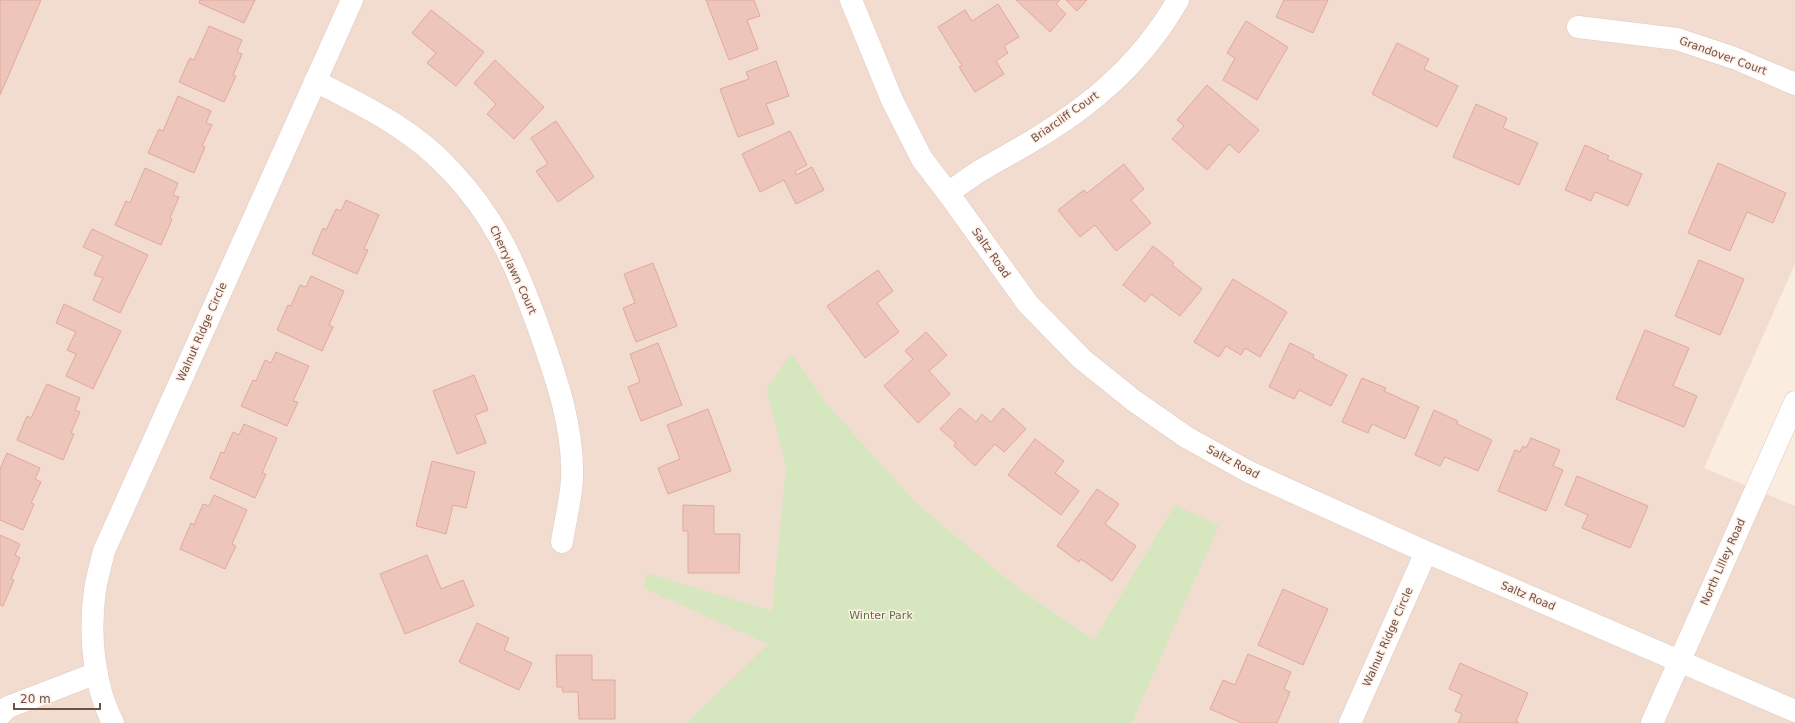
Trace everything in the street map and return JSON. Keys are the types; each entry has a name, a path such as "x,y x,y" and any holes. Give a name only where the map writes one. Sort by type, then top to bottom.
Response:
{"street":[{"name":"Walnut Ridge Circle","path":"113,723 108,714 97,673 92,635 95,590 104,551 314,81 352,0"},
{"name":"Saltz Road","path":"852,0 892,100 922,159 1028,304 1082,359 1133,400 1186,437 1249,472 1426,552 1795,711"},
{"name":"Briarcliff Court","path":"948,193 982,169 1007,156 1083,107 1094,98 1120,75 1143,51 1168,18 1178,0"},
{"name":"Grandover Court","path":"1578,27 1677,39 1734,58 1795,84"},
{"name":"Cherrylawn Court","path":"314,81 373,110 413,136 452,171 485,212 501,239 528,300 558,380 570,440 572,479 562,542"},
{"name":"North Lilley Road","path":"1652,723 1795,402"},
{"name":"Walnut Ridge Circle","path":"1350,723 1426,552"},
{"path":"0,715 8,707 97,673"}],"shaded area":[{"path":"0,0 1795,0 1795,264 1704,468 1795,506 1795,723 0,723"}],"green space":[{"name":"Winter Park","path":"791,353 826,403 915,502 1018,588 1094,640 1175,505 1219,525 1132,723 687,723 768,644 643,588 647,573 772,611 786,466 766,390"}],"building":[{"path":"0,0 41,0 0,95"},
{"path":"200,0 255,0 244,23 199,3"},
{"path":"706,0 754,0 760,16 747,20 758,49 729,60"},
{"path":"1016,0 1060,0 1056,4 1066,14 1050,32"},
{"path":"1066,0 1087,0 1077,11"},
{"path":"1284,0 1328,0 1313,33 1276,17"},
{"path":"998,4 1019,37 1004,46 1008,53 996,61 1004,74 975,92 959,67 962,66 938,27 965,10 972,21"},
{"path":"431,10 484,52 456,86 427,63 436,53 412,33"},
{"path":"1246,21 1288,47 1257,100 1223,80 1235,58 1227,53"},
{"path":"209,26 242,40 237,52 242,54 233,75 236,76 224,102 179,82 190,58 194,60"},
{"path":"1397,43 1429,59 1424,69 1458,86 1437,127 1372,94"},
{"path":"495,60 544,107 514,139 487,114 496,104 474,83"},
{"path":"776,61 789,96 766,104 774,124 738,137 720,89 749,79 746,72"},
{"path":"1207,85 1259,130 1239,153 1229,144 1207,170 1172,139 1184,126 1177,120"},
{"path":"178,96 211,111 206,123 212,125 202,146 205,147 194,173 148,153 159,129 163,131"},
{"path":"1476,104 1507,118 1503,128 1538,143 1519,185 1453,157"},
{"path":"556,121 594,177 558,202 536,171 548,164 531,138"},
{"path":"790,131 807,165 795,171 796,175 812,167 824,190 796,204 784,180 760,192 742,154"},
{"path":"1585,145 1609,156 1607,159 1642,174 1628,206 1595,192 1591,201 1565,190"},
{"path":"1718,163 1786,193 1773,223 1747,212 1730,251 1688,233"},
{"path":"1124,164 1144,189 1131,200 1151,223 1116,251 1095,225 1080,237 1058,210 1084,190 1087,193"},
{"path":"145,168 178,183 173,195 179,197 161,245 115,225 126,201 130,203"},
{"path":"346,200 379,215 364,249 368,250 357,274 312,254 323,228 326,230 336,209 341,211"},
{"path":"92,229 148,255 120,313 93,300 103,278 94,275 103,256 83,247"},
{"path":"1153,246 1174,263 1172,265 1202,289 1180,316 1151,294 1145,302 1123,285"},
{"path":"1699,260 1744,279 1720,335 1675,316"},
{"path":"653,263 677,326 636,342 623,308 635,303 624,274"},
{"path":"878,270 893,291 877,303 899,332 865,358 827,306"},
{"path":"311,276 344,291 329,325 333,327 322,351 277,330 288,305 291,306 300,285 306,287"},
{"path":"1233,279 1287,312 1260,357 1245,348 1241,355 1226,346 1219,357 1194,342"},
{"path":"64,304 121,331 93,389 66,376 76,354 67,350 76,332 56,323"},
{"path":"1645,330 1689,348 1673,386 1697,396 1684,427 1616,399"},
{"path":"926,332 947,355 929,371 950,394 918,423 884,386 913,359 905,351"},
{"path":"658,343 682,405 641,421 628,387 640,382 630,354"},
{"path":"1290,343 1314,355 1313,358 1347,375 1331,406 1299,390 1294,399 1269,387"},
{"path":"276,352 309,366 293,401 298,402 287,426 241,406 253,380 256,381 265,360 271,363"},
{"path":"474,375 488,410 475,415 486,443 457,454 433,391"},
{"path":"1362,378 1386,388 1384,391 1419,407 1405,439 1372,424 1368,433 1342,422"},
{"path":"47,384 80,398 75,410 80,412 71,433 74,434 63,460 17,440 27,416 31,418"},
{"path":"960,408 976,422 982,414 991,422 1003,408 1026,429 1004,452 995,444 975,466 954,446 956,443 940,429"},
{"path":"708,409 731,471 668,494 658,468 680,459 667,425"},
{"path":"1434,410 1458,421 1457,424 1492,440 1478,471 1445,457 1440,466 1415,455"},
{"path":"244,424 277,438 262,473 266,474 255,498 210,478 221,452 224,453 233,432 239,435"},
{"path":"1531,438 1560,450 1553,466 1563,470 1546,511 1498,491 1515,450 1520,452 1523,446 1526,448"},
{"path":"1035,439 1064,461 1055,473 1079,491 1061,515 1008,475"},
{"path":"7,453 40,468 35,479 41,482 31,503 34,504 23,530 0,520 0,469"},
{"path":"432,461 475,472 466,508 453,505 446,534 416,526"},
{"path":"1577,476 1648,506 1630,548 1582,528 1588,515 1565,505"},
{"path":"1097,489 1119,504 1105,524 1136,546 1112,581 1081,559 1079,562 1057,546"},
{"path":"214,495 247,510 232,544 236,546 225,569 180,549 191,523 194,525 203,504 209,506"},
{"path":"683,505 714,506 714,534 740,534 739,573 688,573 688,531 683,531"},
{"path":"0,535 20,544 15,555 20,558 11,579 14,580 3,606 0,605"},
{"path":"427,555 441,589 463,580 474,606 405,634 380,574"},
{"path":"1283,589 1328,609 1303,665 1258,645"},
{"path":"477,623 509,638 504,650 532,663 519,690 459,662"},
{"path":"1248,654 1291,672 1284,689 1290,692 1277,723 1242,723 1210,709 1223,680 1235,685"},
{"path":"556,655 592,655 592,680 615,680 615,719 579,719 578,692 563,692 562,687 557,687"},
{"path":"1460,663 1528,693 1516,721 1519,723 1458,723 1462,714 1455,711 1462,695 1449,689"}]}
